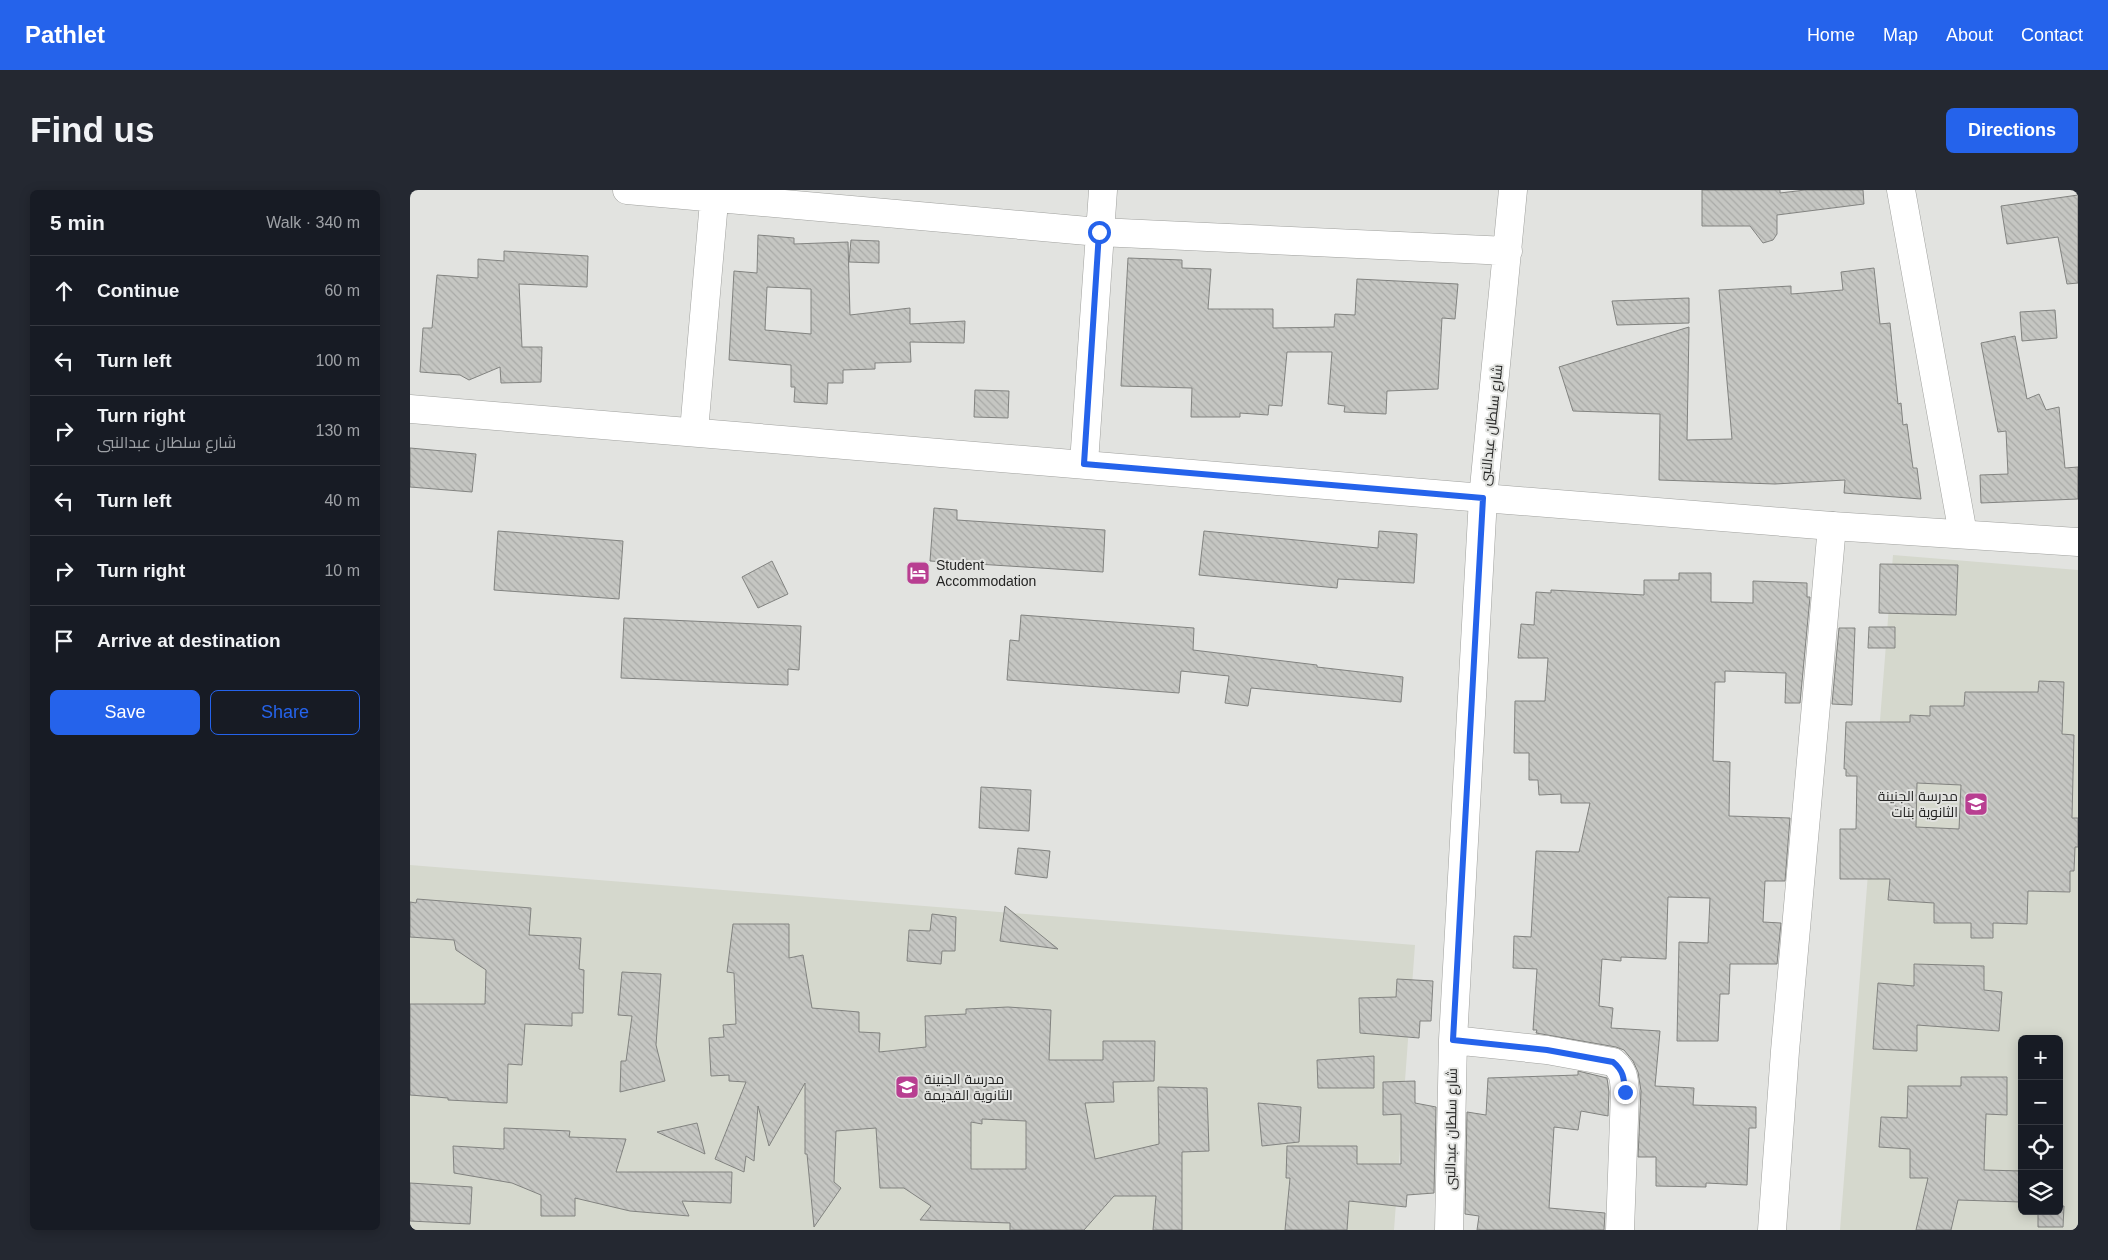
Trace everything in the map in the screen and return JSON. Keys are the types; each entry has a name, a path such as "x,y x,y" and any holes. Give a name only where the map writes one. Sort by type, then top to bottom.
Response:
{"street":[{"path":"627,190 715,194 1099,232 1508,251"},
{"path":"1084,464 1102,190"},
{"name":"شارع سلطان عبدالنبى","path":"1449,1230 1453,1040 1483,498 1513,190"},
{"path":"1901,190 1962,534"},
{"path":"694,431 715,194"},
{"path":"410,408 1483,498 1832,526 2078,542"},
{"path":"1772,1230 1785,1051 1832,526"},
{"path":"1453,1040 1547,1050 1613,1062 1620,1068 1624,1075 1625,1092 1620,1230"}],"shaded area":[{"name":"مدرسة الجنينة الثانوية بنات","path":"1893,555 2078,570 2078,1230 1840,1230"},
{"name":"مدرسة الجنينة الثانوية القديمة","path":"410,865 1415,945 1394,1230 410,1230"}],"building":[{"path":"1702,190 1780,190 1780,193 1805,190 1863,190 1864,204 1777,215 1777,234 1773,240 1763,243 1750,226 1702,226"},
{"path":"2078,195 2078,283 2067,284 2058,237 2007,244 2001,206"},
{"path":"758,235 794,238 794,244 848,242 850,315 910,308 910,324 965,321 964,343 910,342 911,362 875,363 875,369 843,370 843,383 828,383 827,404 794,402 795,387 791,387 791,365 729,360 734,271 757,273","holes":["767,287 811,289 811,334 765,330"]},
{"path":"851,240 879,241 879,263 849,262"},
{"path":"504,251 588,256 587,287 519,284 522,347 542,347 541,382 501,383 500,367 469,380 460,375 420,372 423,328 432,328 437,275 478,278 478,259 504,261"},
{"path":"1128,258 1182,260 1182,268 1211,269 1208,309 1273,309 1273,328 1334,327 1335,314 1355,315 1357,279 1458,284 1455,319 1442,318 1438,389 1387,391 1386,414 1344,412 1345,406 1328,404 1332,352 1287,352 1282,406 1269,405 1268,415 1240,413 1240,417 1191,417 1192,388 1121,386"},
{"path":"1874,268 1880,324 1890,323 1898,404 1901,403 1903,425 1907,424 1913,468 1917,468 1921,499 1844,493 1845,480 1775,484 1659,480 1660,414 1573,411 1559,367 1689,327 1687,440 1732,439 1719,290 1791,286 1791,294 1843,290 1841,272"},
{"path":"1689,298 1689,323 1617,325 1612,301"},
{"path":"2055,310 2057,338 2022,341 2020,312"},
{"path":"2015,336 2027,399 2039,394 2046,410 2059,407 2065,468 2078,467 2078,499 1981,503 1980,475 2008,474 2006,431 1998,432 1981,343"},
{"path":"975,390 1009,391 1008,418 974,417"},
{"path":"410,448 476,454 472,492 410,487"},
{"path":"934,508 957,510 957,520 1105,530 1103,572 930,561"},
{"path":"498,531 623,541 619,599 494,590"},
{"path":"1204,531 1378,548 1379,531 1417,534 1414,583 1338,579 1337,588 1199,575"},
{"path":"772,561 788,594 758,608 742,577"},
{"path":"1880,564 1958,565 1956,615 1879,613"},
{"path":"1679,573 1711,573 1711,602 1753,603 1753,581 1807,583 1807,597 1810,597 1800,703 1785,703 1786,673 1725,671 1725,682 1715,682 1713,761 1730,762 1729,816 1790,818 1785,881 1765,881 1763,922 1781,923 1777,964 1730,964 1729,994 1720,994 1718,1041 1677,1041 1679,942 1708,943 1710,898 1668,897 1666,959 1621,957 1621,961 1602,959 1599,1006 1613,1008 1611,1028 1660,1031 1655,1086 1694,1088 1693,1105 1756,1107 1756,1128 1749,1128 1747,1185 1706,1183 1706,1187 1656,1186 1656,1157 1638,1157 1641,1091 1638,1072 1633,1061 1624,1050 1616,1047 1536,1033 1537,1030 1533,1030 1537,969 1513,968 1514,936 1531,937 1536,851 1579,852 1590,803 1561,803 1561,794 1539,795 1538,780 1529,780 1529,753 1514,753 1515,701 1545,701 1548,658 1518,658 1521,624 1534,625 1536,592 1551,593 1551,590 1644,595 1644,580 1679,580"},
{"path":"1021,615 1194,628 1193,650 1403,677 1401,702 1251,688 1248,706 1225,703 1229,676 1181,671 1179,693 1007,680 1010,640 1019,641"},
{"path":"624,618 801,626 799,670 788,669 788,685 621,678"},
{"path":"1869,627 1895,627 1895,648 1868,648"},
{"path":"1839,628 1855,628 1852,705 1832,704"},
{"path":"2039,681 2064,682 2062,734 2074,735 2072,818 2078,818 2078,847 2075,847 2074,871 2070,871 2070,892 2028,891 2027,924 1993,923 1993,938 1971,938 1971,923 1934,923 1934,903 1888,900 1890,879 1840,879 1840,829 1856,829 1857,776 1846,776 1846,769 1844,769 1846,722 1910,722 1910,715 1930,716 1930,706 1964,706 1965,692 2038,692","holes":["1917,783 1961,785 1959,829 1916,827"]},
{"path":"981,787 1031,790 1029,831 979,828"},
{"path":"1018,848 1050,851 1047,878 1015,874"},
{"path":"417,899 531,908 529,935 581,938 579,969 584,970 583,1013 572,1013 572,1026 525,1024 522,1065 508,1064 507,1103 448,1100 448,1098 410,1095 410,1004 485,1004 486,970 456,950 454,940 410,937 410,902 416,903"},
{"path":"1005,906 1058,949 1000,941"},
{"path":"932,914 956,917 955,951 942,951 941,964 907,961 909,930 930,931"},
{"path":"733,924 789,924 789,958 803,955 812,1008 859,1012 859,1032 880,1033 879,1052 926,1047 925,1016 966,1014 966,1009 1008,1007 1051,1010 1049,1060 1103,1060 1103,1041 1155,1041 1154,1081 1113,1082 1114,1102 1085,1103 1095,1159 1159,1144 1158,1087 1207,1088 1209,1151 1182,1152 1182,1230 1153,1230 1156,1196 1114,1196 1084,1230 1010,1230 1010,1223 920,1220 931,1206 904,1188 880,1188 876,1128 836,1131 834,1182 841,1188 814,1227 807,1154 805,1154 805,1083 769,1146 758,1106 754,1161 746,1156 744,1172 715,1159 746,1082 729,1081 729,1075 711,1076 709,1038 724,1037 723,1025 736,1024 734,973 727,972","holes":["982,1119 1026,1121 1026,1169 971,1169 971,1122 982,1124"]},
{"path":"1914,964 1984,966 1984,990 2002,992 1999,1031 1917,1025 1917,1051 1873,1049 1878,983 1914,986"},
{"path":"622,972 661,974 656,1045 665,1081 620,1092 621,1061 626,1061 632,1016 618,1015"},
{"path":"1397,979 1433,981 1431,1021 1420,1021 1419,1038 1360,1033 1359,998 1396,997"},
{"path":"1374,1056 1374,1088 1318,1088 1317,1060"},
{"path":"1578,1071 1607,1078 1609,1092 1608,1116 1581,1111 1578,1130 1554,1127 1549,1208 1605,1213 1604,1230 1477,1230 1479,1216 1465,1214 1467,1112 1486,1115 1488,1078 1578,1075"},
{"path":"1961,1077 2007,1077 2007,1115 1986,1114 1984,1170 2018,1171 2018,1202 1958,1200 1951,1230 1916,1230 1928,1178 1910,1178 1910,1149 1879,1147 1881,1117 1907,1118 1908,1086 1961,1086"},
{"path":"1415,1081 1415,1103 1436,1107 1434,1193 1407,1195 1406,1207 1349,1201 1347,1230 1285,1230 1290,1178 1286,1178 1287,1146 1357,1146 1357,1164 1401,1164 1401,1114 1383,1115 1383,1082"},
{"path":"1258,1103 1301,1107 1299,1142 1262,1146"},
{"path":"697,1123 705,1154 657,1132"},
{"path":"504,1128 570,1131 569,1137 626,1139 616,1172 732,1172 731,1203 682,1201 689,1216 630,1211 575,1198 575,1216 541,1216 541,1195 512,1183 454,1173 453,1146 504,1149"},
{"path":"410,1183 472,1187 470,1224 410,1221"},
{"path":"2064,1206 2063,1227 2038,1227 2038,1215 2063,1215"}],"place":[{"name":"Student Accommodation","path":"918,573"},
{"name":"مدرسة الجنينة الثانوية بنات","path":"1976,804"},
{"name":"مدرسة الجنينة الثانوية القديمة","path":"907,1087"}],"route":[{"path":"1099,232 1084,464 1483,498 1453,1040 1547,1050 1613,1062 1624,1075 1625,1092"}]}
